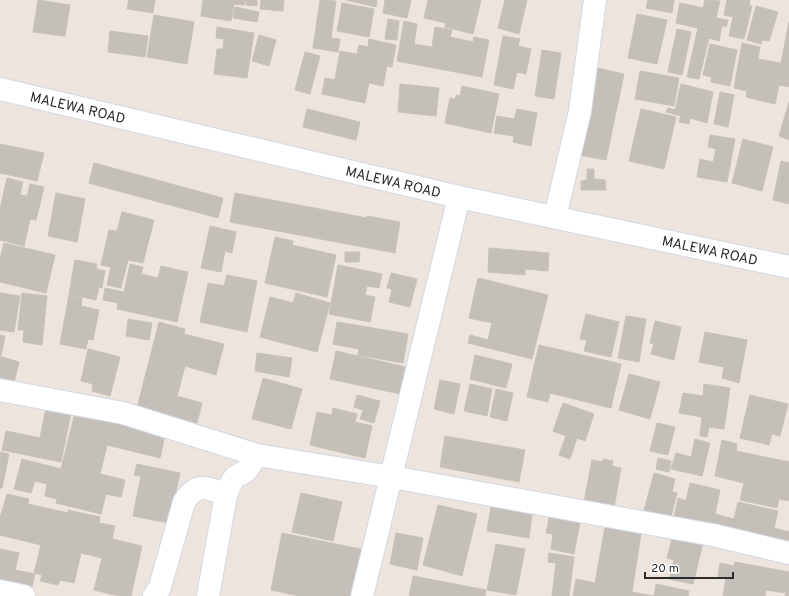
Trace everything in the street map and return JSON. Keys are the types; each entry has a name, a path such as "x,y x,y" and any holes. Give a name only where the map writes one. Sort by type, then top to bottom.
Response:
{"street":[{"path":"555,217 580,111 595,0"},
{"name":"MALEWA ROAD","path":"0,89 459,197 789,267"},
{"path":"362,596 459,197"},
{"path":"0,390 123,413 257,455 392,477 713,535 789,553"},
{"path":"208,596 226,495 235,477 246,472 257,455"},
{"path":"154,596 160,587 184,502 188,495 204,486 226,495"},
{"path":"0,592 24,596"}],"building":[{"path":"38,0 70,5 65,36 33,32"},
{"path":"129,0 155,0 153,13 127,9"},
{"path":"203,0 245,0 244,5 234,4 231,21 201,16"},
{"path":"246,0 257,0 257,6 246,5"},
{"path":"261,0 284,0 283,11 260,9"},
{"path":"320,0 336,1 331,38 340,39 338,52 313,48"},
{"path":"346,0 377,0 376,7"},
{"path":"385,0 411,0 407,18 383,13"},
{"path":"428,0 481,0 473,34 445,27 446,23 424,18"},
{"path":"505,0 527,0 519,34 498,28"},
{"path":"648,0 674,0 672,13 646,8"},
{"path":"705,0 720,1 716,18 728,20 726,27 722,25 719,41 709,38 699,79 687,77 698,28 676,23 680,3 703,8"},
{"path":"727,0 750,0 749,5 752,6 744,39 729,36 733,17 724,15"},
{"path":"342,3 374,9 369,37 337,31"},
{"path":"756,6 778,12 769,41 762,40 761,44 747,40"},
{"path":"235,7 259,12 257,22 233,18"},
{"path":"637,14 667,20 657,64 628,58"},
{"path":"154,15 194,22 187,64 147,57"},
{"path":"388,19 399,21 397,40 385,39"},
{"path":"404,21 417,24 414,44 432,47 435,27 452,30 450,37 473,42 474,37 489,40 482,77 397,61"},
{"path":"789,22 789,87 779,85 775,104 746,97 747,91 734,88 742,43 760,47 758,59 781,63"},
{"path":"217,27 254,33 247,78 214,74 217,49 223,49 224,39 216,38"},
{"path":"677,29 691,32 682,75 668,72"},
{"path":"110,31 148,36 145,57 108,52"},
{"path":"259,35 276,40 269,66 252,61"},
{"path":"503,36 520,39 518,46 531,49 526,74 517,72 513,89 494,85"},
{"path":"369,39 396,45 392,67 387,66 383,86 369,83 365,103 322,94 325,78 335,80 340,51 357,54 359,45 368,47"},
{"path":"710,44 737,50 730,86 711,82 712,77 703,75"},
{"path":"542,50 561,53 554,99 535,96"},
{"path":"305,52 320,56 310,94 295,90"},
{"path":"597,68 624,74 606,160 579,155"},
{"path":"640,71 679,78 674,106 635,99"},
{"path":"400,84 439,88 436,116 398,112"},
{"path":"681,84 713,92 707,123 690,118 689,124 679,122 681,116 666,112 668,108 675,110"},
{"path":"462,86 499,94 491,133 445,123 450,98 455,99 456,95 460,96"},
{"path":"720,92 734,95 728,127 714,124"},
{"path":"789,102 789,140 779,136"},
{"path":"307,109 360,122 356,140 303,127"},
{"path":"517,109 537,113 531,146 513,142 514,136 494,133 497,116 514,119"},
{"path":"641,109 676,117 664,169 629,161"},
{"path":"710,135 735,139 727,182 697,177 700,159 713,162 716,149 708,147"},
{"path":"743,139 773,147 762,191 732,183"},
{"path":"0,144 44,153 37,181 0,173"},
{"path":"781,161 789,163 789,204 773,200"},
{"path":"94,163 223,198 218,218 89,183"},
{"path":"587,169 594,169 594,179 605,180 606,190 581,190 581,181 587,180"},
{"path":"7,178 23,182 20,195 27,196 30,184 44,187 36,220 30,219 24,246 0,240 0,209"},
{"path":"56,193 85,199 77,242 48,236"},
{"path":"235,193 367,218 367,216 400,222 395,253 230,222"},
{"path":"122,212 154,220 143,263 128,260 121,288 107,285 111,267 101,265 109,230 117,231"},
{"path":"210,226 236,232 232,253 225,251 221,272 201,268"},
{"path":"275,237 293,241 292,245 336,255 327,297 265,283"},
{"path":"4,243 55,255 46,293 0,282 0,259"},
{"path":"489,248 549,253 548,271 525,269 525,275 488,272"},
{"path":"345,252 360,252 359,262 345,262"},
{"path":"75,260 97,264 96,269 105,271 102,288 99,287 96,300 69,294"},
{"path":"130,264 143,267 141,274 158,278 161,266 188,272 177,322 117,309 118,303 103,300 105,288 124,292"},
{"path":"338,265 382,274 379,288 367,286 365,295 375,297 370,322 329,314"},
{"path":"391,273 417,279 410,307 389,302 392,289 387,288"},
{"path":"227,275 257,281 247,332 200,322 208,283 224,286"},
{"path":"478,278 548,295 532,359 468,343 470,335 488,340 492,323 469,318"},
{"path":"0,293 20,296 14,332 0,330"},
{"path":"22,293 47,296 42,345 23,342 24,330 18,330"},
{"path":"296,293 330,303 317,352 260,337 270,297 293,303"},
{"path":"69,295 82,298 81,306 99,310 93,340 88,339 86,349 60,344"},
{"path":"586,314 619,322 611,357 584,351 587,340 580,339"},
{"path":"626,316 646,319 639,362 618,358"},
{"path":"128,319 152,323 149,340 126,336"},
{"path":"655,321 681,327 674,360 651,354 654,344 650,343"},
{"path":"159,322 185,329 184,334 224,344 216,375 185,366 177,396 202,403 197,423 137,408"},
{"path":"337,322 408,334 403,363 358,355 359,349 333,344"},
{"path":"705,332 747,340 739,383 722,378 724,367 699,362"},
{"path":"0,335 5,336 0,361"},
{"path":"539,345 621,364 611,408 550,393 548,402 527,397"},
{"path":"88,349 120,357 110,396 92,391 93,384 81,381"},
{"path":"336,351 410,368 405,395 330,379"},
{"path":"257,353 292,358 289,377 255,371"},
{"path":"475,355 512,364 506,388 470,379"},
{"path":"2,357 19,362 14,382 0,378 0,362"},
{"path":"629,374 660,382 650,419 619,410"},
{"path":"263,378 302,389 291,429 252,419"},
{"path":"440,380 460,384 454,414 434,409"},
{"path":"470,384 492,389 487,416 464,411"},
{"path":"704,384 730,388 724,429 709,427 707,437 700,436 702,417 679,413 683,393 703,396"},
{"path":"496,389 513,393 507,421 490,417"},
{"path":"357,395 380,401 374,423 360,419 363,410 354,407"},
{"path":"750,395 788,404 780,436 772,434 769,445 740,438"},
{"path":"47,403 72,408 61,462 2,450 6,431 40,438"},
{"path":"563,403 594,414 585,441 577,438 570,459 559,455 566,436 553,431"},
{"path":"333,408 357,414 355,422 372,426 365,458 310,445 317,412 332,415"},
{"path":"75,413 165,435 160,458 107,445 100,474 125,480 121,497 106,494 101,514 56,503 57,499 45,496 47,484 35,481 31,493 14,489 22,459 61,469"},
{"path":"657,423 675,427 668,455 650,451"},
{"path":"445,436 525,450 519,482 440,467"},
{"path":"695,439 710,443 702,476 671,469 676,453 691,457"},
{"path":"722,440 737,444 736,451 789,462 789,501 779,499 777,508 740,500 744,483 715,476"},
{"path":"0,452 9,454 2,488 0,488"},
{"path":"658,458 671,461 669,472 656,469"},
{"path":"603,459 613,461 612,466 621,468 614,508 584,502 592,460 603,462"},
{"path":"137,464 180,473 169,523 133,516 141,476 134,475"},
{"path":"654,473 675,479 672,492 677,493 670,521 643,514"},
{"path":"690,483 720,490 715,514 734,519 738,502 778,511 774,528 789,532 789,549 673,522 678,498 686,501"},
{"path":"301,493 342,502 333,541 292,532"},
{"path":"7,494 29,499 28,504 68,513 68,510 100,517 99,523 115,526 112,539 142,546 131,596 119,596 94,590 102,558 81,553 74,583 60,580 58,585 40,581 42,575 34,573 41,545 0,535 0,518"},
{"path":"438,505 477,514 462,576 423,565"},
{"path":"491,507 532,514 529,538 487,531"},
{"path":"551,510 581,516 574,554 551,549 553,534 546,533"},
{"path":"605,527 641,534 632,592 654,596 573,596 576,579 595,583"},
{"path":"674,531 704,539 693,584 669,579 674,560 667,558"},
{"path":"282,533 365,550 359,581 354,580 351,596 299,596 271,590"},
{"path":"396,533 423,538 417,570 390,564"},
{"path":"496,544 525,549 516,595 487,590"},
{"path":"0,549 19,553 15,570 35,574 31,591 0,584"},
{"path":"549,553 574,557 569,596 552,596 556,563 548,562"},
{"path":"735,562 789,572 789,596 785,596 786,593 766,590 765,596 723,596 726,578 718,576 720,563 734,566"},
{"path":"413,576 486,590 485,596 409,596"},
{"path":"656,584 689,591 688,596 654,596"}]}
